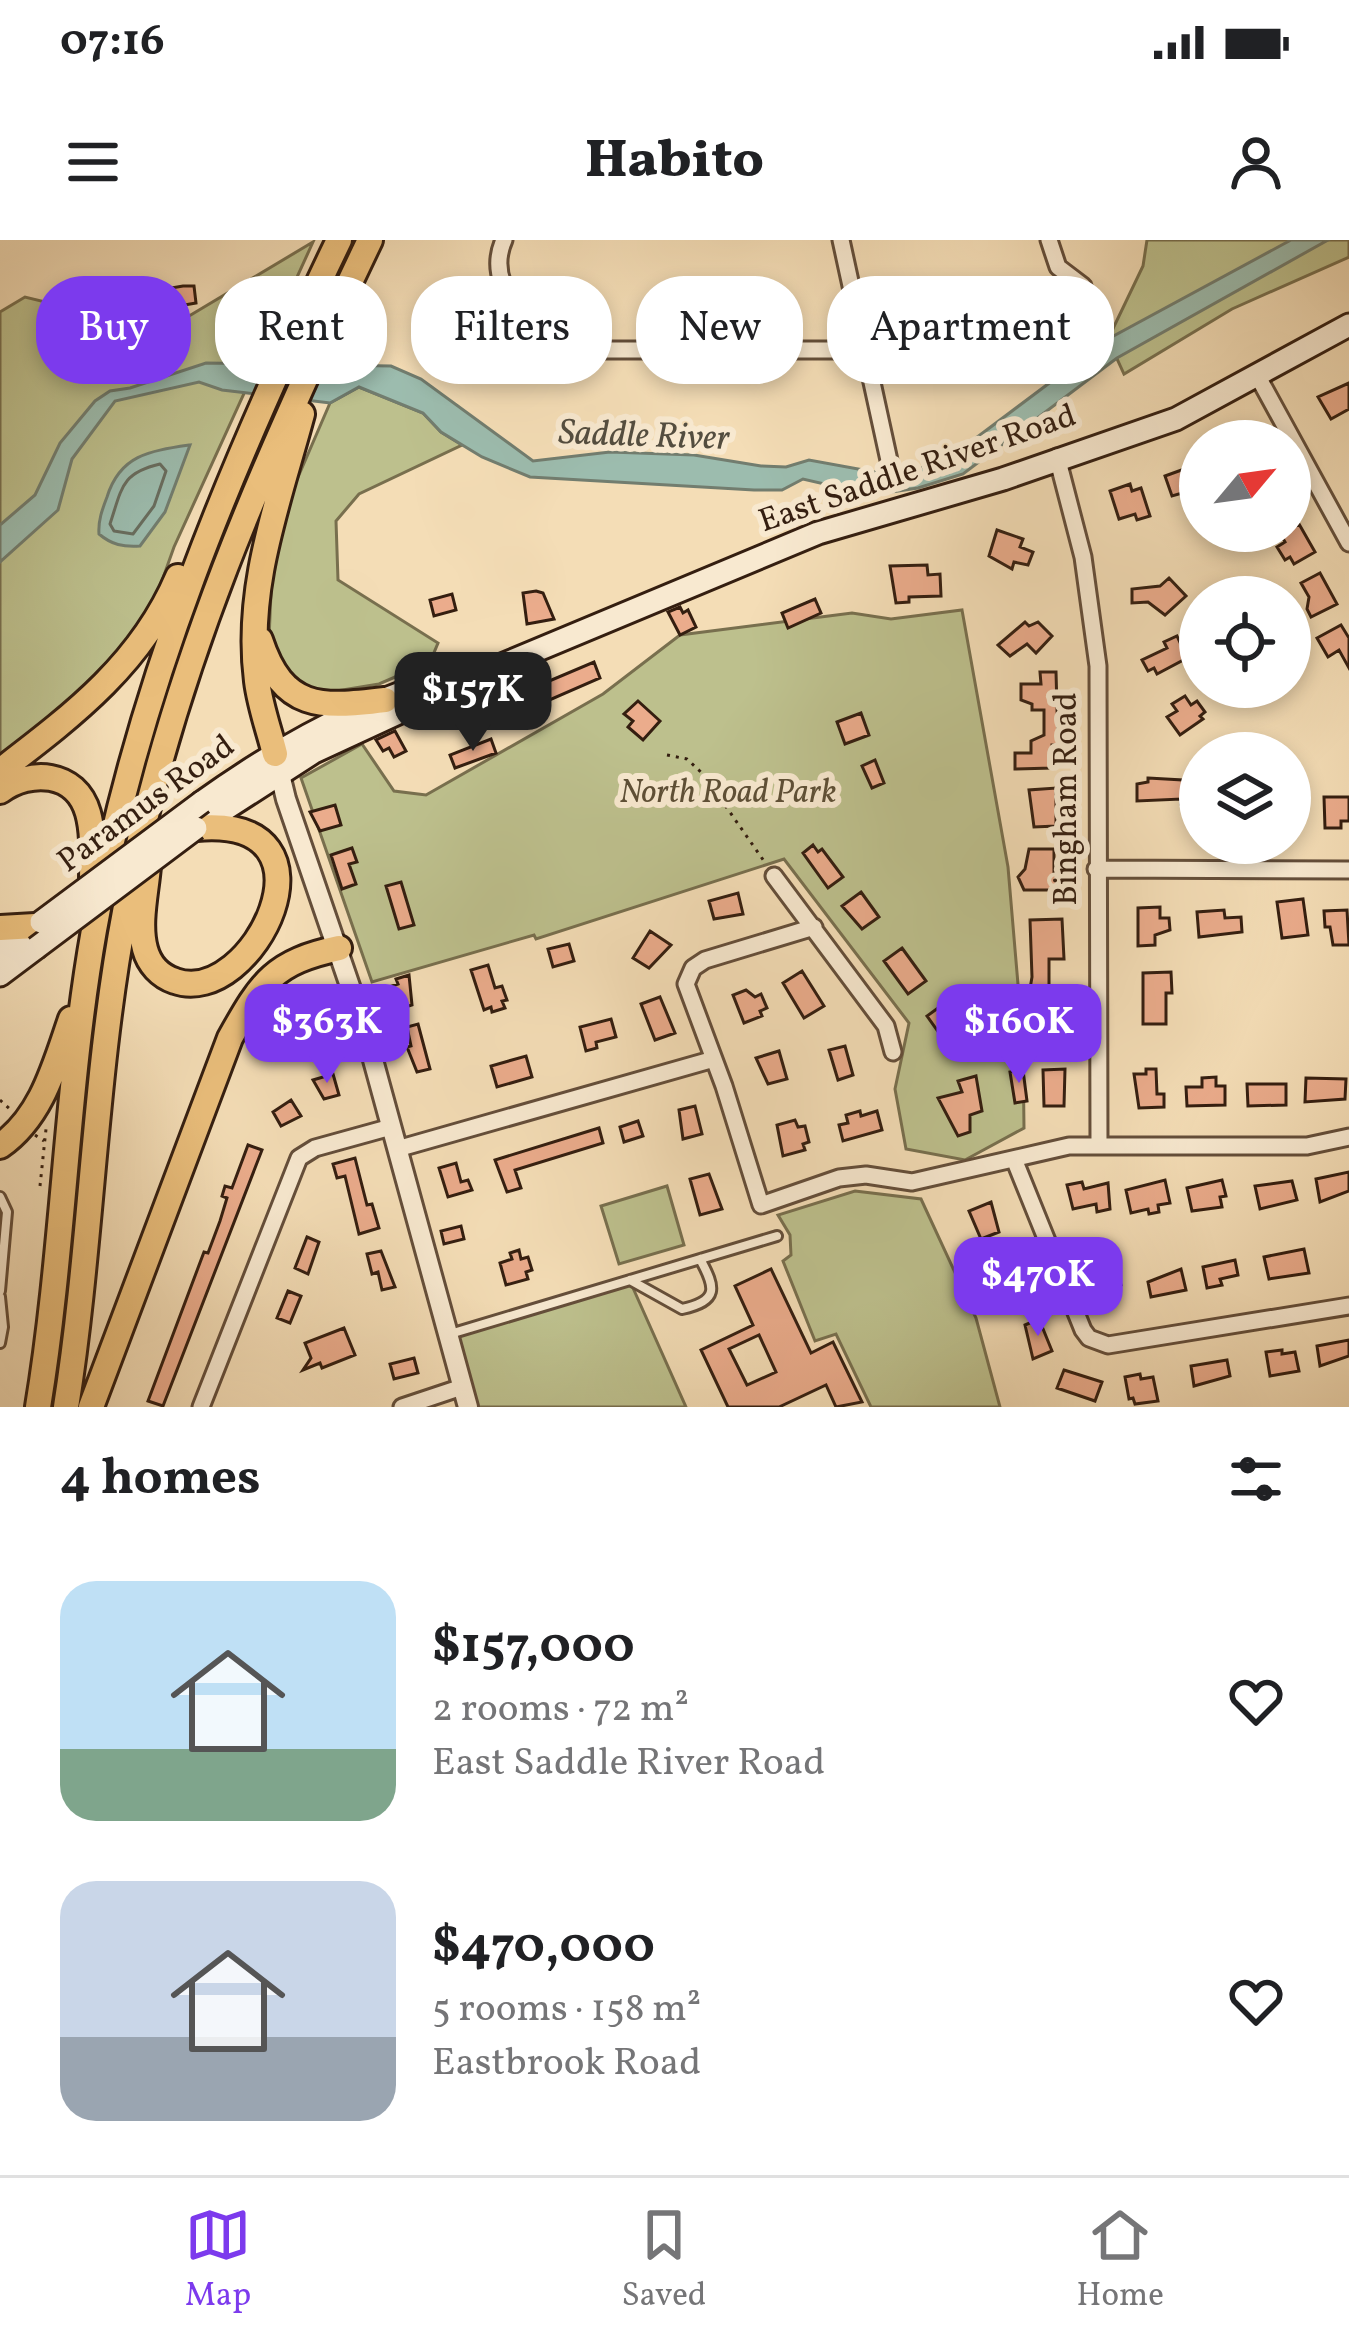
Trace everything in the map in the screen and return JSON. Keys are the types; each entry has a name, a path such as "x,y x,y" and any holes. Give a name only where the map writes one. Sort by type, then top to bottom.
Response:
{"highway":[{"path":"35,1406 87,971 117,815 185,598 254,425 339,240"},
{"path":"66,1407 114,977 156,773 206,619 290,429 324,337 370,240"},
{"path":"0,771 95,696 143,643 168,599 205,509 254,425"},
{"path":"277,763 256,679 254,614 290,429"},
{"path":"254,614 267,659 280,682 297,698 337,704 385,700"},
{"path":"156,773 145,949 165,976 193,984 218,978 242,956 268,920 279,886 274,860 258,838 230,826 196,828"},
{"path":"0,791 23,778 40,776 58,779 80,797 90,822 94,928"},
{"path":"0,928 37,932"},
{"path":"91,1407 230,1038 256,995 290,961 339,947"},
{"path":"0,1146 24,1126 44,1090 87,971"}],"main road":[{"name":"East Saddle River Road","path":"277,763 818,533 1003,478 1176,419 1349,326"},
{"name":"East Saddle River Road","path":"0,975 37,932 196,828 277,763 385,700 502,665"},
{"name":"Paramus Road","path":"0,953 37,932 202,802 277,763"}],"street":[{"path":"504,240 497,266 502,288 566,350 827,350"},
{"path":"841,240 849,276"},
{"path":"1049,240 1058,267 1070,276"},
{"path":"1257,375 1349,543"},
{"path":"873,384 890,465"},
{"name":"Bingham Road","path":"1057,457 1083,557 1098,666 1099,1146"},
{"path":"277,763 339,947 465,1397 402,1407"},
{"path":"1096,868 1349,870"},
{"path":"774,876 886,1026 893,1052"},
{"path":"814,927 706,959 693,968 686,984 760,1205 839,1178 866,1175 912,1182 1069,1146 1307,1146 1349,1137"},
{"path":"397,1149 714,1059"},
{"path":"201,1407 299,1158 315,1148 391,1126"},
{"path":"1014,1159 1083,1330 1098,1343 1349,1306"}],"lane":[{"path":"0,1197 7,1212 0,1343"},
{"path":"448,1334 777,1236"},
{"path":"629,1280 682,1309 694,1306 707,1300 712,1290 700,1258"}],"path":[{"path":"667,755 687,759 704,775 774,876"},
{"path":"40,1186 46,1129"}],"green space":[{"path":"1147,240 1349,240 1349,257 1232,309 1124,374 1114,352 1114,326 1143,266"},
{"path":"313,242 298,276 256,276"},
{"path":"25,297 36,300 36,384 191,384 191,315 215,301 215,384 248,384 174,547 142,637 0,765 0,312"},
{"path":"359,387 423,413 462,445 359,494 336,521 338,580 438,643 430,662 379,684 312,695 268,662 273,546 267,549 330,403"},
{"name":"North Road Park","path":"962,610 1008,867 1023,1043 1024,1128 965,1160 906,1149 895,1089 909,1023 784,859 536,939 534,935 372,982 301,778 362,744 394,791 426,795 603,694 680,635 852,613 891,619"},
{"path":"667,1186 684,1245 619,1264 601,1206"},
{"path":"855,1191 921,1199 976,1318 1000,1407 871,1407 836,1334 815,1341 783,1261 791,1255 790,1235 778,1215"},
{"path":"629,1279 686,1407 477,1407 454,1333"}],"water":[{"path":"1291,240 1328,240 1114,360 1114,336"},
{"path":"215,363 215,384 387,384 387,366 391,366 411,375 411,384 428,384 533,461 610,452 694,455 761,466 786,467 809,460 880,473 940,465 1048,384 1082,384 963,474 872,495 803,479 782,490 754,490 530,477 482,457 441,432 423,413 359,387 330,403 191,384 191,368"},
{"path":"190,384 115,401 72,459 58,510 0,562 0,525 35,495 60,443 95,401 110,391"},
{"path":"190,445 165,512 140,546 118,544 99,534 113,483 128,464 149,453"}],"building":[{"path":"1349,383 1349,409 1331,419 1318,397"},
{"path":"1179,471 1179,494 1172,496 1165,476"},
{"path":"1130,484 1132,491 1141,488 1150,516 1119,519 1110,491"},
{"path":"997,530 1023,539 1020,547 1033,552 1028,565 1014,562 1012,569 989,556"},
{"path":"1311,545 1315,552 1294,564 1290,557 1285,560 1280,552 1311,552"},
{"path":"927,565 928,575 940,574 941,596 909,597 909,602 896,603 890,566"},
{"path":"1320,573 1337,604 1311,617 1311,578"},
{"path":"1169,578 1179,589 1179,602 1165,615 1148,602 1132,603 1132,589 1160,586"},
{"path":"523,593 543,593 554,619 527,624"},
{"path":"452,594 456,610 434,616 430,600"},
{"path":"815,599 821,613 788,628 782,613"},
{"path":"680,607 683,613 688,610 696,627 680,635 668,612"},
{"path":"1025,622 1029,626 1038,622 1052,636 1036,653 1027,644 1010,656 998,645"},
{"path":"1341,625 1349,638 1349,668 1339,650 1328,657 1317,638"},
{"path":"1177,636 1179,662 1157,674 1154,668 1148,671 1142,660 1167,648 1164,642"},
{"path":"594,662 600,678 540,704 544,714 520,724 509,698"},
{"path":"1040,672 1056,672 1058,745 1052,745 1052,768 1015,769 1015,753 1031,753 1031,741 1044,735 1044,710 1032,710 1032,704 1021,700 1021,684 1041,684"},
{"path":"1179,700 1179,708 1202,708 1203,719 1179,734 1167,717 1177,711 1172,704"},
{"path":"638,701 660,721 643,740 628,727 633,721 624,714"},
{"path":"861,713 869,735 845,744 837,722"},
{"path":"395,731 406,751 394,757 376,740"},
{"path":"491,739 496,753 455,768 450,755"},
{"path":"875,760 884,783 872,788 862,766"},
{"path":"1148,778 1179,780 1179,799 1137,801 1137,784"},
{"path":"1056,788 1056,826 1034,827 1029,790"},
{"path":"1324,797 1349,797 1349,821 1341,821 1341,828 1325,828"},
{"path":"335,805 341,825 320,831 310,812"},
{"path":"813,845 818,852 822,849 843,877 828,888 803,853"},
{"path":"352,848 357,862 349,864 356,884 342,889 331,855"},
{"path":"1029,849 1054,849 1054,874 1065,874 1065,890 1024,890 1018,877"},
{"path":"401,882 414,925 399,929 386,886"},
{"path":"861,892 879,917 862,929 842,906"},
{"path":"738,893 743,914 714,919 709,901"},
{"path":"1303,899 1308,935 1282,938 1277,902"},
{"path":"1160,907 1160,918 1169,918 1170,930 1155,935 1155,945 1138,946 1138,908"},
{"path":"1224,910 1225,918 1241,917 1242,932 1199,937 1197,912"},
{"path":"1347,910 1349,945 1333,945 1324,911"},
{"path":"1062,919 1064,959 1049,959 1049,989 1055,989 1053,1029 1035,1029 1029,995 1030,920"},
{"path":"650,931 671,945 649,968 633,958"},
{"path":"569,944 574,961 553,967 548,949"},
{"path":"902,948 926,981 908,994 884,961"},
{"path":"488,965 495,988 502,986 507,1000 502,1001 505,1008 492,1012 491,1007 484,1010 471,970"},
{"path":"802,971 824,1006 804,1018 783,983"},
{"path":"1171,972 1166,1024 1143,1024 1143,973"},
{"path":"409,975 412,1005 396,1010 389,987"},
{"path":"746,990 755,997 761,994 767,1008 760,1011 762,1016 744,1023 733,995"},
{"path":"660,997 675,1033 655,1040 641,1004"},
{"path":"317,1001 327,1054 313,1057 303,1004"},
{"path":"938,1008 940,1012 945,1009 959,1029 944,1040 927,1016"},
{"path":"611,1019 616,1037 596,1042 597,1048 586,1051 580,1027"},
{"path":"418,1024 430,1069 417,1072 407,1047 411,1046 407,1027"},
{"path":"845,1046 853,1075 838,1080 829,1050"},
{"path":"779,1051 787,1079 768,1084 756,1058"},
{"path":"526,1056 532,1077 497,1087 491,1066"},
{"path":"1065,1069 1064,1106 1044,1106 1043,1070"},
{"path":"1146,1069 1156,1069 1157,1094 1164,1094 1164,1107 1139,1108 1134,1074 1146,1074"},
{"path":"1023,1070 1027,1101 1015,1103 1010,1072"},
{"path":"333,1074 339,1095 324,1099 313,1080"},
{"path":"976,1076 982,1111 970,1115 970,1132 958,1136 938,1098 962,1092 958,1081"},
{"path":"1216,1077 1216,1086 1225,1086 1225,1105 1187,1106 1186,1087 1202,1087 1202,1078"},
{"path":"1306,1078 1346,1079 1345,1099 1305,1102"},
{"path":"1247,1084 1286,1084 1286,1105 1248,1106"},
{"path":"291,1100 301,1116 281,1126 273,1112"},
{"path":"695,1106 702,1134 683,1139 679,1110"},
{"path":"860,1111 861,1116 877,1111 882,1130 843,1141 839,1125 848,1123 846,1115"},
{"path":"795,1120 798,1127 805,1126 809,1142 803,1144 805,1150 783,1156 777,1125"},
{"path":"638,1121 643,1136 624,1142 620,1127"},
{"path":"599,1128 603,1143 515,1170 521,1188 507,1192 495,1160"},
{"path":"248,1145 262,1150 163,1406 148,1401 220,1221 227,1198 222,1196 225,1186 232,1188"},
{"path":"355,1158 367,1205 372,1204 379,1228 359,1234 345,1176 337,1178 333,1164"},
{"path":"456,1163 461,1182 468,1180 472,1190 448,1197 439,1168"},
{"path":"1349,1172 1349,1191 1320,1202 1316,1179"},
{"path":"709,1174 722,1209 700,1215 690,1179"},
{"path":"1165,1180 1170,1203 1158,1205 1159,1212 1131,1213 1126,1190"},
{"path":"1222,1180 1226,1196 1220,1197 1222,1207 1192,1211 1187,1188"},
{"path":"1292,1181 1297,1200 1260,1209 1255,1186"},
{"path":"1082,1182 1084,1189 1108,1183 1110,1209 1097,1212 1096,1204 1073,1209 1067,1185"},
{"path":"991,1202 999,1232 981,1239 969,1211"},
{"path":"461,1226 464,1239 444,1244 441,1231"},
{"path":"307,1237 319,1242 308,1274 295,1268"},
{"path":"1110,1247 1121,1285 1103,1289 1095,1250"},
{"path":"1304,1249 1309,1273 1269,1279 1264,1257"},
{"path":"519,1250 521,1259 528,1257 532,1270 526,1272 528,1279 506,1285 500,1263"},
{"path":"381,1251 395,1287 382,1290 367,1254"},
{"path":"1014,1260 1029,1302 1008,1311 993,1285 1004,1277 999,1266"},
{"path":"1235,1260 1238,1275 1207,1288 1203,1267"},
{"path":"771,1269 811,1353 833,1342 862,1402 836,1407 826,1385 779,1407 728,1407 701,1350 753,1325 735,1286","holes":["759,1335 776,1372 747,1385 729,1349"]},
{"path":"1181,1269 1186,1290 1151,1297 1148,1282"},
{"path":"288,1291 301,1296 290,1323 277,1318"},
{"path":"1039,1319 1052,1351 1033,1359 1025,1325"},
{"path":"344,1328 355,1355 303,1370 311,1358 305,1343"},
{"path":"1349,1340 1349,1356 1320,1366 1317,1346"},
{"path":"1282,1350 1282,1354 1295,1352 1299,1371 1270,1376 1266,1352"},
{"path":"414,1358 418,1373 394,1379 390,1364"},
{"path":"1227,1360 1230,1376 1194,1386 1191,1366"},
{"path":"1064,1370 1102,1382 1095,1401 1057,1388"},
{"path":"1140,1374 1141,1379 1153,1377 1158,1401 1135,1404 1129,1399 1125,1377"}],"water label":[{"name":"Saddle River","path":"644,437"}]}
